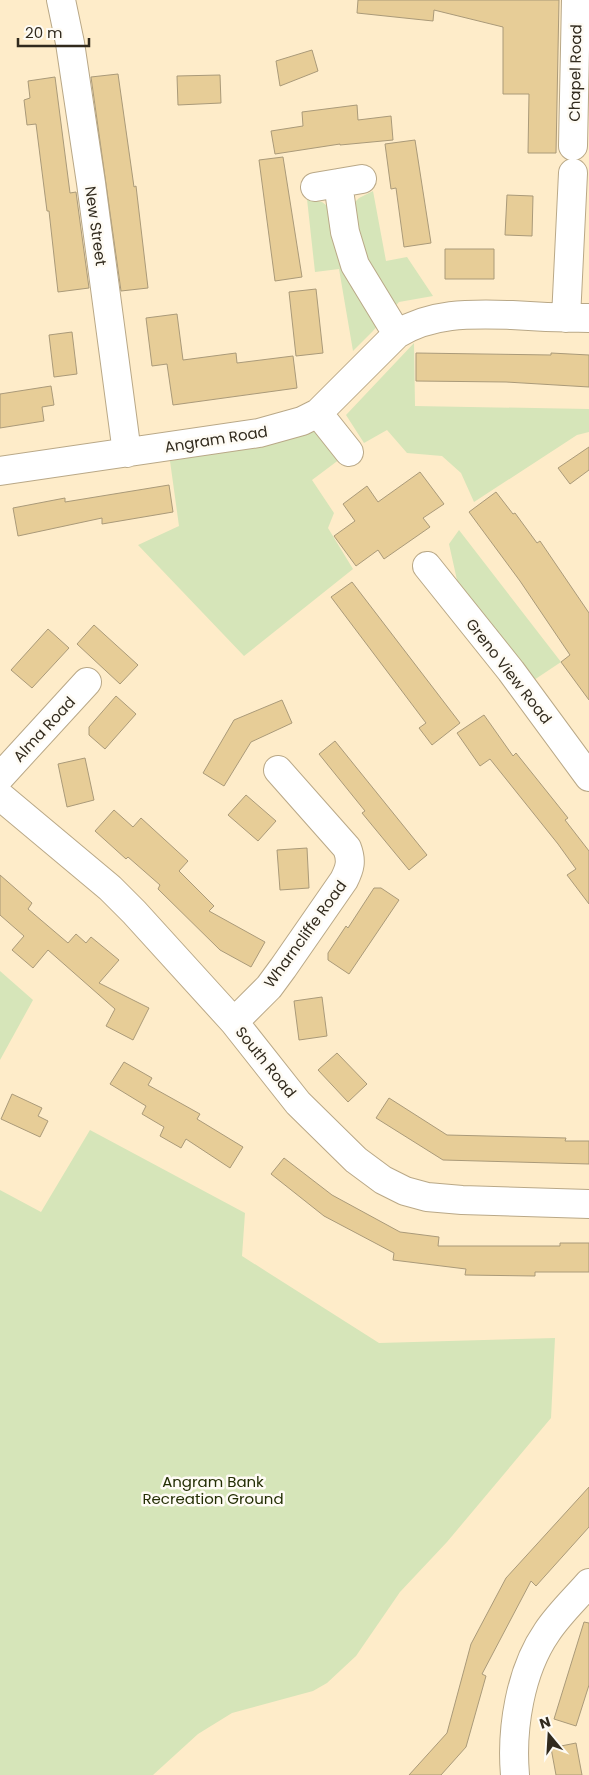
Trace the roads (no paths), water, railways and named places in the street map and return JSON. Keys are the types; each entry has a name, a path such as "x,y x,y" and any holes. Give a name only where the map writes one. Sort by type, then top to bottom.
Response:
{"street":[{"name":"New Street","path":"61,0 70,43 88,165 127,453"},
{"name":"Chapel Road","path":"573,146 576,0"},
{"path":"573,173 577,318"},
{"path":"338,183 345,232 355,265 397,334"},
{"name":"Angram Road","path":"0,470 259,433 302,421 318,413 397,334 420,322 469,314 577,318"},
{"path":"318,413 349,452"},
{"name":"Greno View Road","path":"427,566 510,671 589,777"},
{"name":"Alma Road","path":"0,776 87,682"},
{"name":"Wharncliffe Road","path":"234,1022 269,986 283,968 344,880 350,868 351,859 347,848 278,770"},
{"name":"South Road","path":"0,796 110,888 159,938 234,1022 298,1103 356,1160 383,1180 405,1191 427,1197 589,1204"},
{"path":"515,1775 514,1736 526,1678 546,1633 589,1582"}],"park label":[{"name":"Angram Bank Recreation Ground","path":"213,1490"}]}
